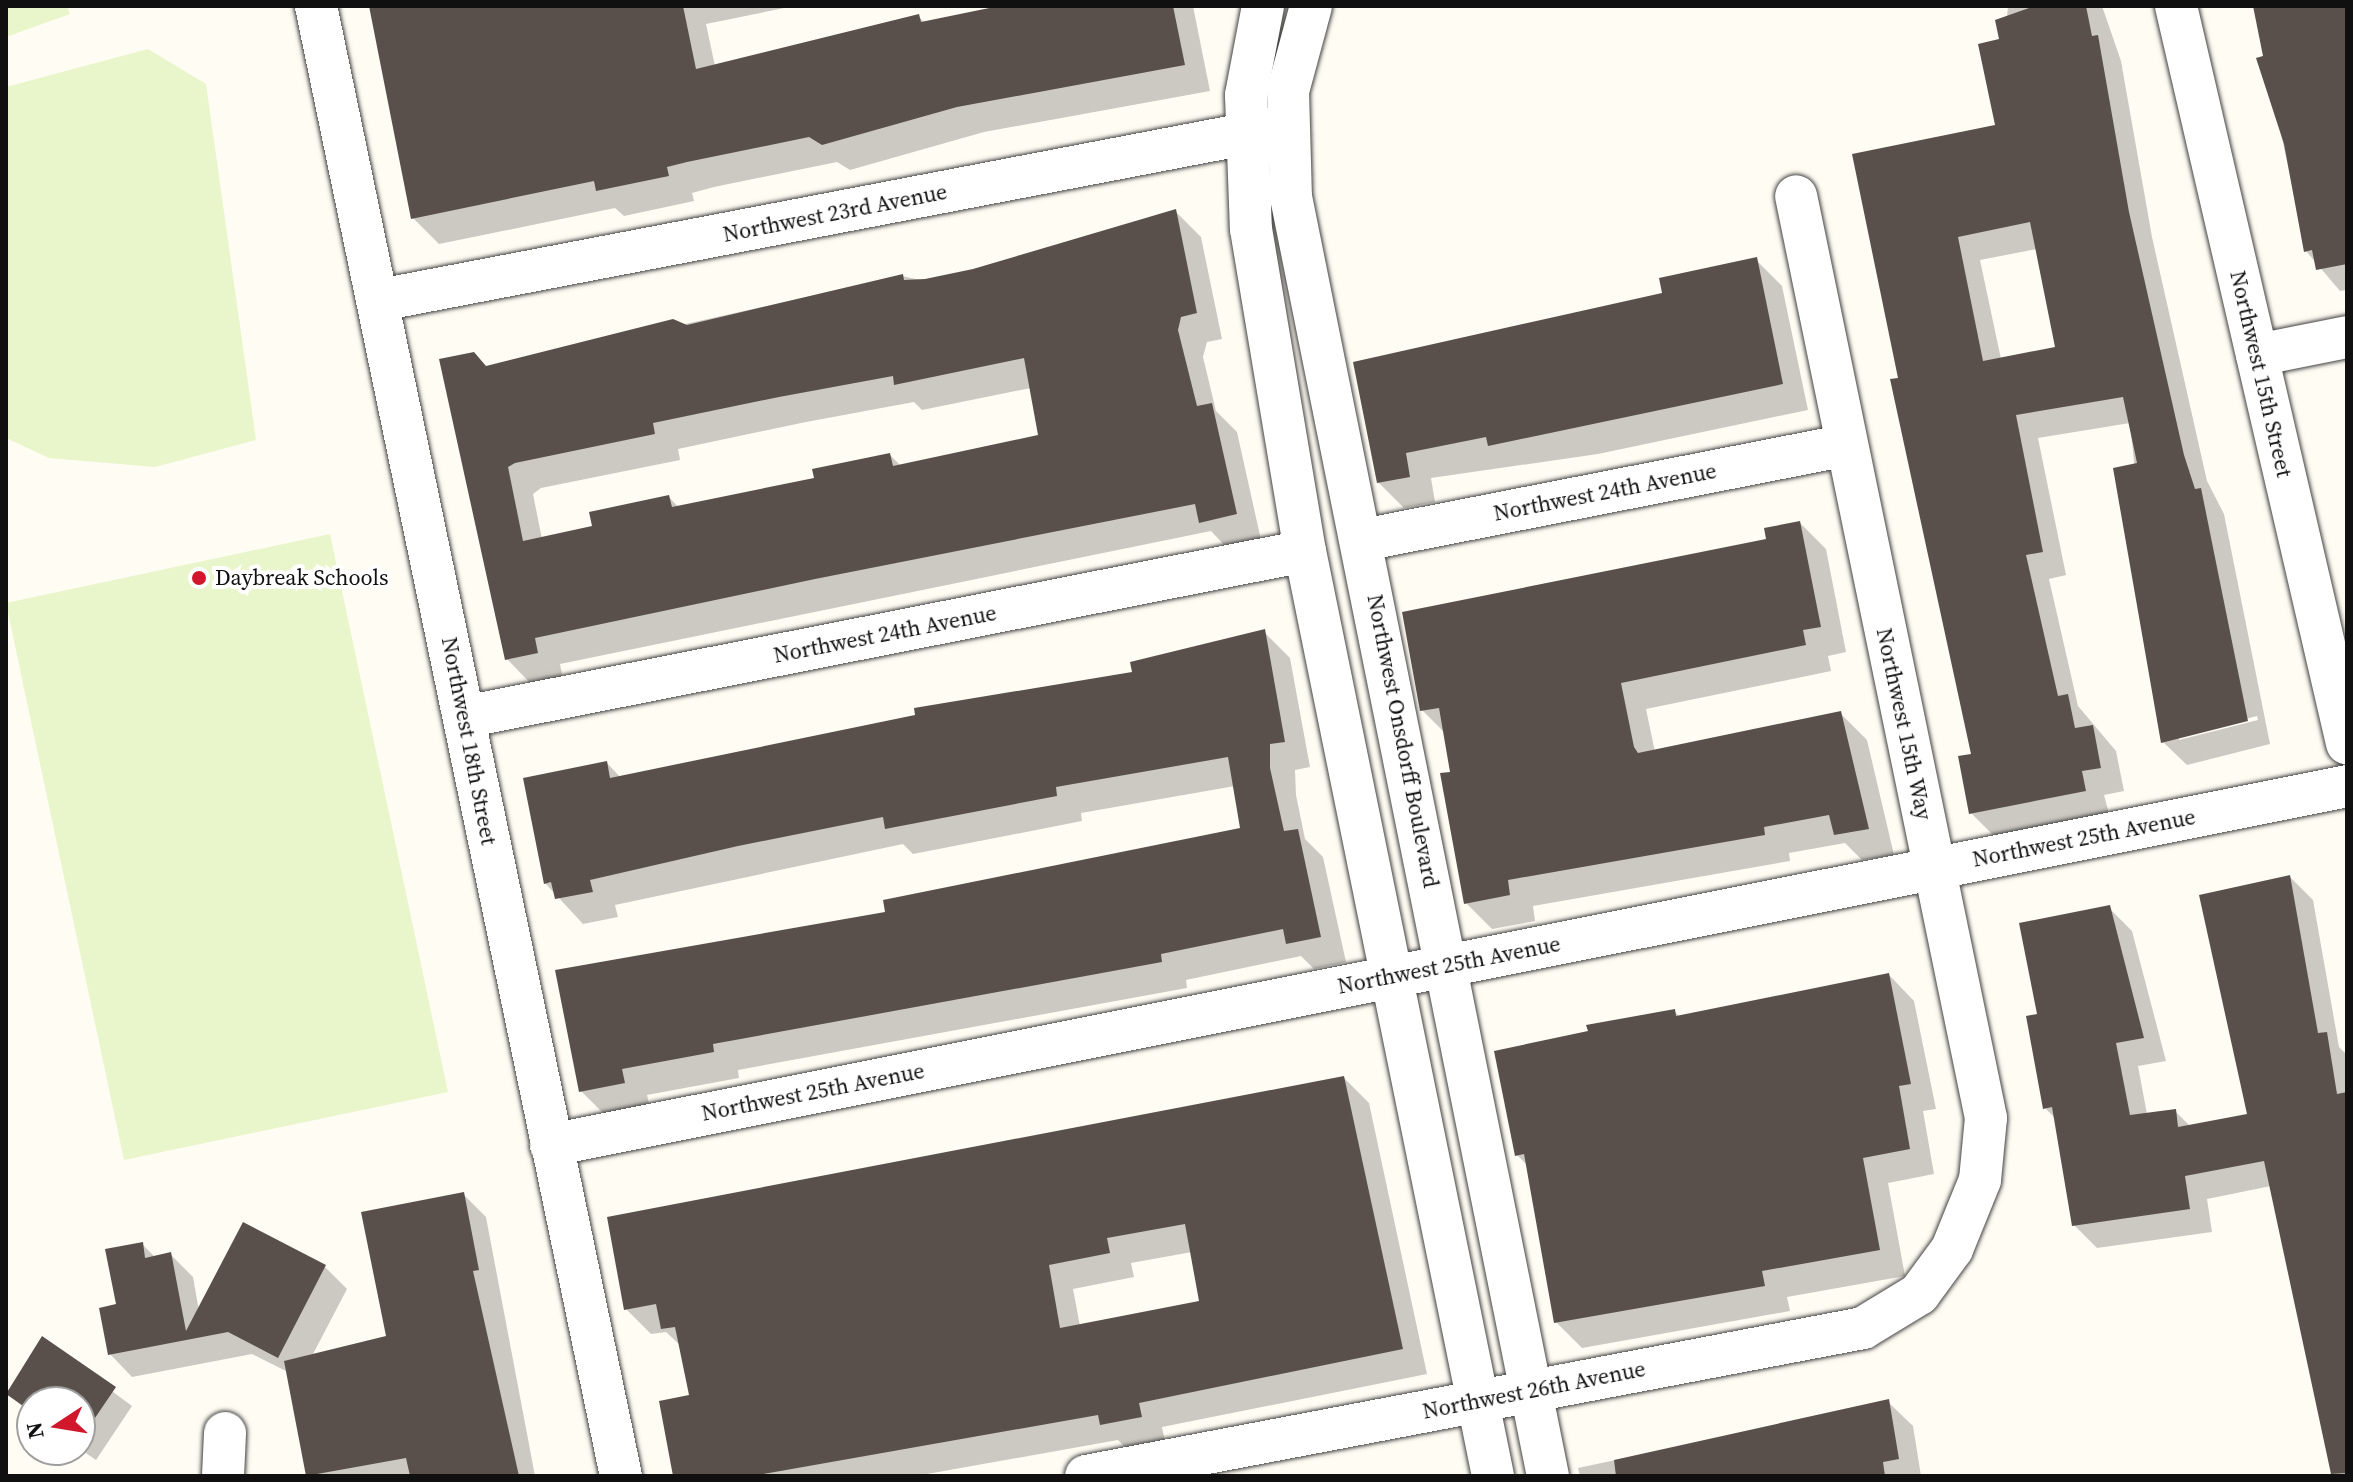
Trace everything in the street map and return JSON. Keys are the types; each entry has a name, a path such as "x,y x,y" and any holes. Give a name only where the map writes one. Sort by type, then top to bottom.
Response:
{"street":[{"name":"Northwest 18th Street","path":"316,6 380,300 621,1476"},
{"path":"1263,6 1245,135 1251,229 1305,551 1493,1476"},
{"name":"Northwest Onsdorff Boulevard","path":"1311,6 1295,53 1289,125 1291,197 1363,540 1548,1476"},
{"name":"Northwest 15th Street","path":"2176,6 2347,743"},
{"name":"Northwest 23rd Avenue","path":"380,300 1289,125"},
{"name":"Northwest 15th Way","path":"1796,196 1986,1118 1980,1180 1952,1249"},
{"path":"2257,355 2347,337"},
{"name":"Northwest 24th Avenue","path":"1363,540 1847,445"},
{"name":"Northwest 24th Avenue","path":"464,717 1305,551"},
{"name":"Northwest 25th Avenue","path":"551,1145 2347,786"},
{"name":"Northwest 26th Avenue","path":"1086,1476 1863,1328 1919,1294 1952,1249"},
{"path":"223,1476 225,1433"}],"green space":[{"path":"6,6 67,6 70,14 6,37"},
{"path":"148,49 206,84 256,440 155,467 49,458 6,438 6,87"},
{"path":"330,534 448,1092 124,1160 6,603"}],"building":[{"path":"369,6 683,6 696,69 919,14 921,22 999,6 1173,6 1185,65 957,107 822,145 809,137 687,162 667,167 669,176 596,191 594,181 411,219"},
{"path":"2035,6 2086,6 2092,36 2098,35 2129,212 2184,455 2195,489 2201,488 2248,721 2161,743 2113,468 2137,463 2123,397 2016,415 2043,552 2026,555 2058,696 2068,694 2075,728 2093,725 2101,768 2082,771 2086,791 1969,814 1958,756 1971,754 1890,379 1898,378 1852,154 1995,125 1978,44 1999,39 1995,20","holes":["2030,222 2055,347 1983,361 1958,237"]},
{"path":"2253,6 2347,6 2347,264 2316,270 2312,250 2304,252 2284,144 2256,58 2263,56"},
{"path":"1176,209 1197,313 1181,317 1178,330 1197,406 1212,403 1237,514 1199,523 1195,504 815,579 535,638 538,653 505,660 439,359 474,352 486,366 673,319 687,325 903,274 904,280 925,279 973,269","holes":["1024,358 1038,435 893,466 890,453 812,469 814,478 672,507 669,495 589,512 592,526 523,541 508,467 655,434 653,423 893,376 894,385"]},
{"path":"1757,257 1783,384 1488,446 1486,437 1406,453 1410,477 1377,483 1353,362 1662,293 1659,278"},
{"path":"1800,521 1821,627 1803,630 1806,645 1621,683 1634,747 1638,753 1841,711 1869,829 1834,835 1829,815 1764,827 1765,835 1508,880 1510,895 1464,904 1440,773 1450,772 1439,708 1420,711 1402,612 1766,539 1764,528"},
{"path":"1265,629 1285,742 1270,744 1270,768 1284,831 1298,829 1321,937 1286,944 1283,929 1161,954 1162,962 713,1044 714,1052 622,1069 625,1083 579,1092 555,970 885,912 883,900 1240,828 1228,757 1056,787 1057,796 885,829 883,817 738,846 590,880 593,892 555,899 551,882 544,884 523,778 607,761 610,778 915,715 914,708 1132,672 1130,662"},
{"path":"2290,875 2318,1033 2327,1032 2337,1094 2347,1092 2347,1473 2331,1474 2264,1161 2185,1176 2190,1209 2072,1226 2052,1107 2043,1109 2026,1016 2037,1014 2019,923 2110,905 2144,1038 2116,1043 2130,1115 2176,1109 2178,1127 2247,1114 2199,895"},
{"path":"1889,973 1911,1084 1899,1086 1910,1149 1863,1158 1880,1250 1762,1271 1765,1286 1554,1323 1524,1154 1515,1156 1494,1051 1588,1031 1586,1025 1675,1009 1676,1016"},
{"path":"1344,1076 1403,1349 1139,1403 1142,1417 1100,1425 1098,1415 752,1476 673,1476 659,1401 689,1395 675,1327 661,1329 656,1304 624,1310 607,1217","holes":["1185,1224 1199,1301 1060,1328 1049,1265 1110,1253 1107,1238"]},
{"path":"464,1192 479,1270 473,1271 519,1476 410,1476 406,1458 306,1476 284,1361 386,1336 361,1212"},
{"path":"243,1222 326,1265 278,1358 228,1332 108,1355 99,1308 116,1304 105,1249 143,1242 145,1258 171,1252 186,1331"},
{"path":"42,1336 116,1387 96,1416 96,1386 16,1386 16,1401 6,1394"},
{"path":"1889,1399 1899,1459 1883,1462 1885,1476 1616,1476 1614,1460"}],"place":[{"name":"Daybreak Schools","path":"199,578"}]}
